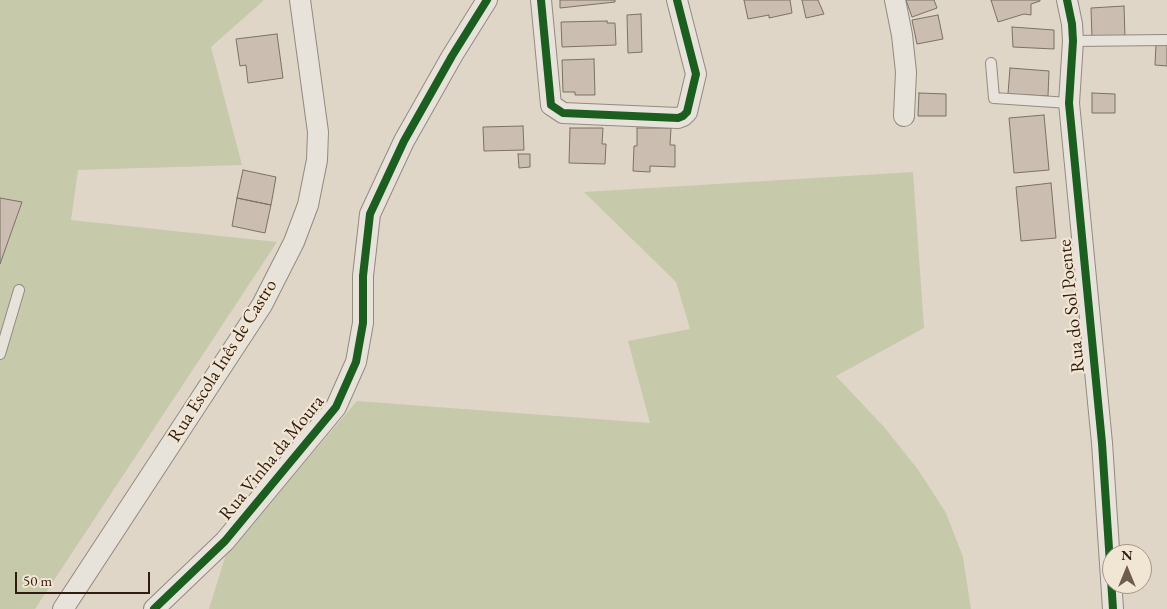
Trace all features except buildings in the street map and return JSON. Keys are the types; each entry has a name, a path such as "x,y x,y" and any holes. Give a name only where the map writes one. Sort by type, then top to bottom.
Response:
{"street":[{"name":"Rua Escola Inês de Castro","path":"62,609 262,305 294,242 308,205 317,160 318,132 300,0"},
{"name":"Rua Vinha da Moura","path":"154,609 225,541 336,407 356,362 363,323 363,276 370,214 404,141 452,56 488,0"},
{"path":"541,0 551,105 563,113 678,118 687,112 696,74 677,0"},
{"path":"895,0 902,35 906,72 904,116"},
{"name":"Rua do Sol Poente","path":"1067,0 1073,41 1069,103 1102,443 1113,609"}],"lane":[{"path":"1073,41 1167,40"},
{"path":"991,63 994,98 1069,103"},
{"path":"0,354 19,290"}],"green space":[{"path":"0,0 264,0 211,47 242,165 78,170 71,220 277,242 35,609 0,609"},
{"path":"913,172 924,328 836,376 885,428 919,471 946,513 963,557 971,609 209,609 226,554 357,401 650,423 628,341 690,329 676,282 584,192"}],"cycle path":[{"path":"154,609 225,541 336,407 356,362 363,323 363,276 370,214 404,141 452,56 487,0"},
{"path":"541,0 551,105 563,113 678,118 687,112 696,74 677,0"},
{"path":"1067,0 1073,41 1069,103 1102,443 1113,609"}]}
